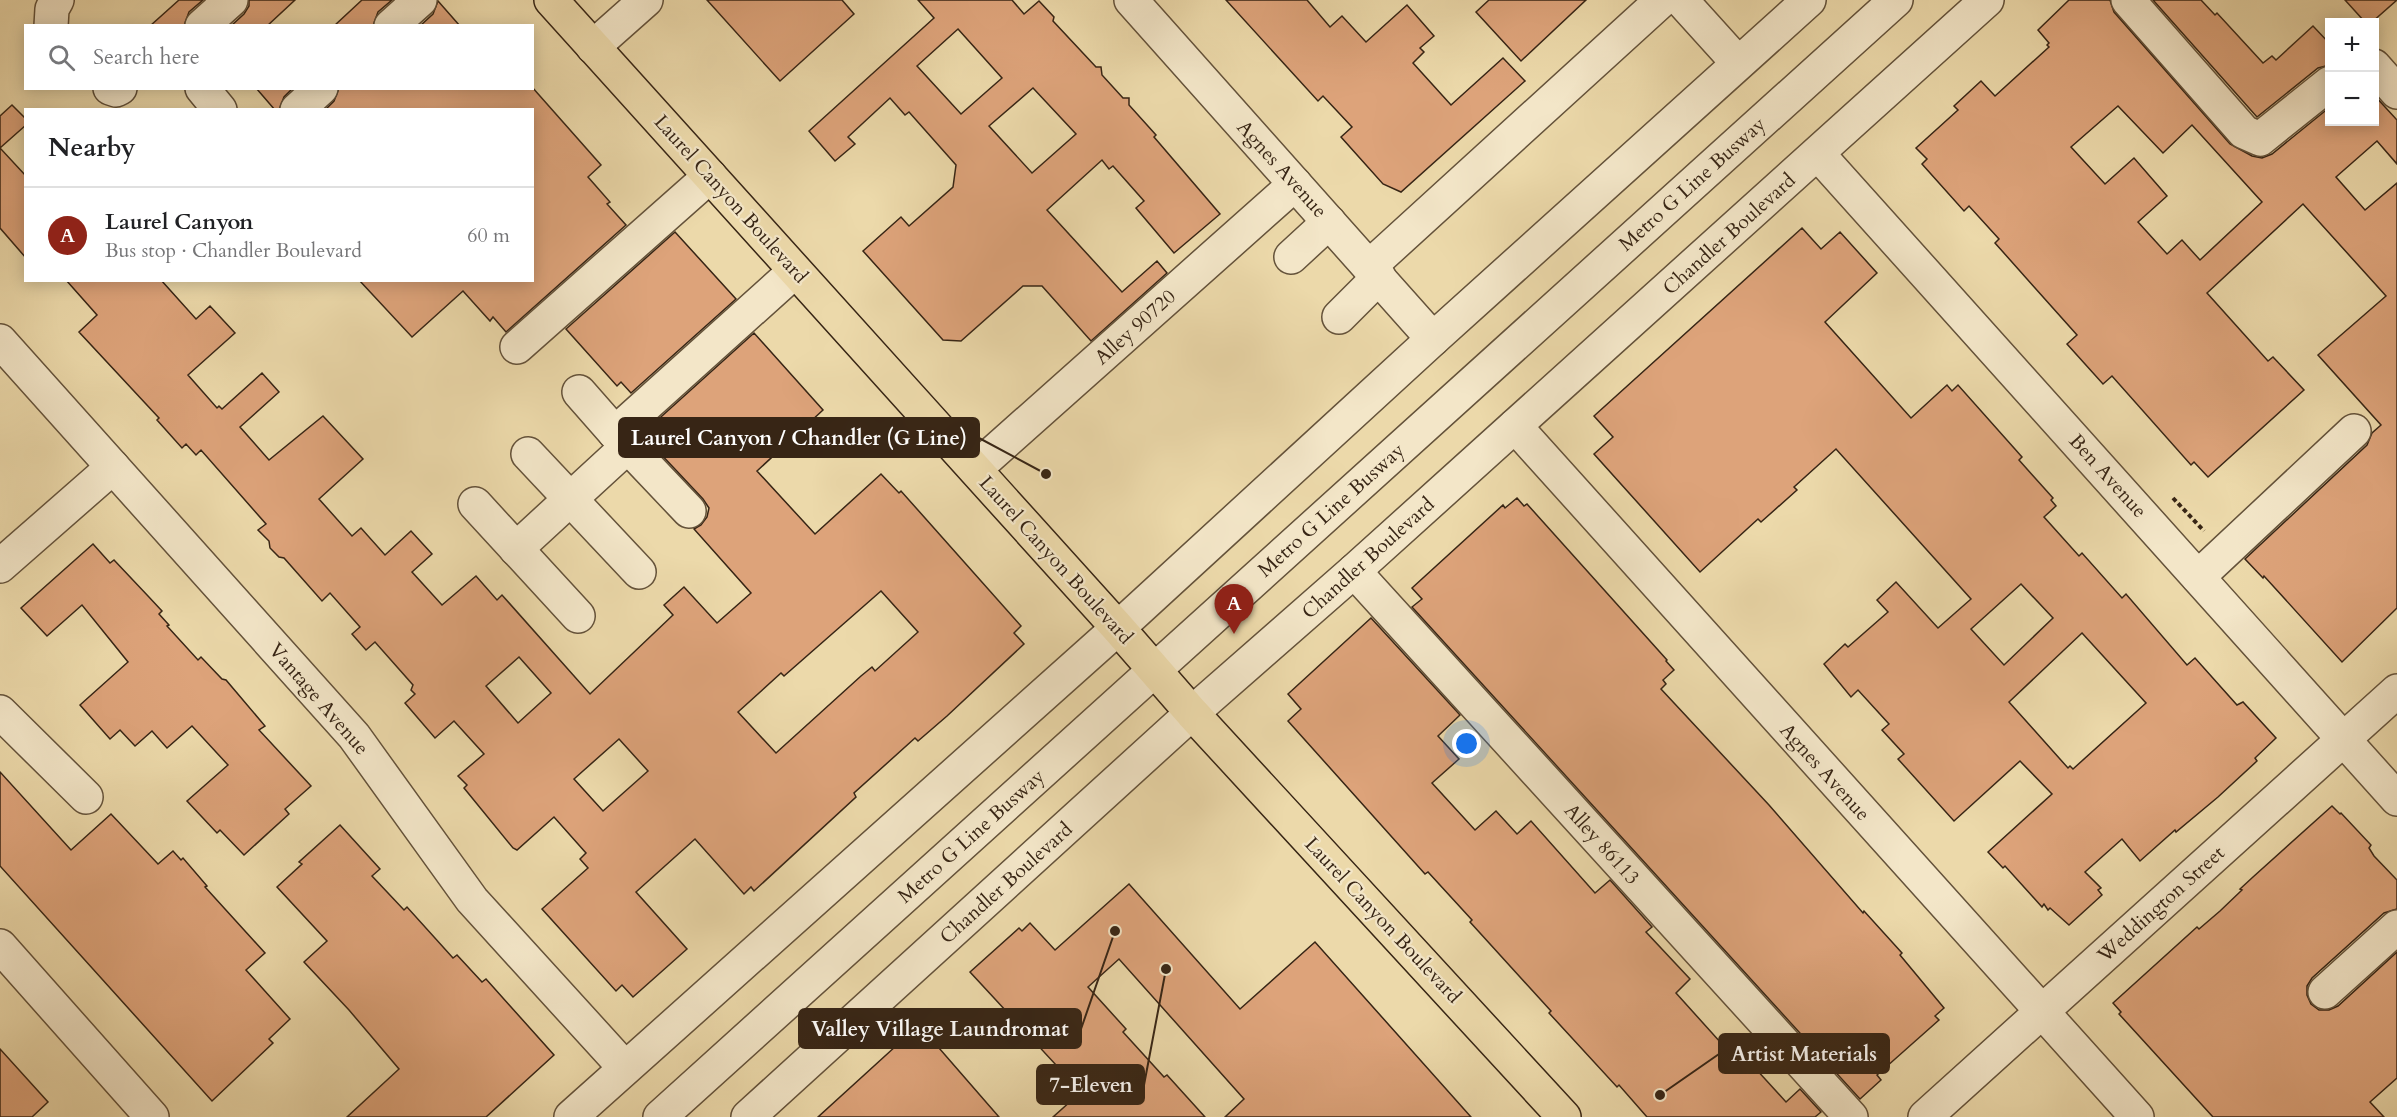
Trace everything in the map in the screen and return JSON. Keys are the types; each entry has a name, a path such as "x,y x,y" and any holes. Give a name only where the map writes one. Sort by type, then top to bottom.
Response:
{"main road":[{"name":"Laurel Canyon Boulevard","path":"551,0 1192,712 1564,1117"}],"street":[{"path":"51,24 52,9 57,0"},
{"path":"204,24 231,0"},
{"path":"393,24 420,0"},
{"path":"593,47 646,0"},
{"name":"Agnes Avenue","path":"1131,0 1433,339"},
{"path":"1339,317 1374,272 1662,0"},
{"path":"1681,0 1738,63"},
{"path":"571,1117 1118,628 1433,339 1809,0"},
{"name":"Metro G Line Busway","path":"660,1117 1896,0"},
{"name":"Chandler Boulevard","path":"748,1117 1192,712 1354,571 1987,0"},
{"path":"2128,0 2244,132 2260,139 2325,87"},
{"path":"2379,72 2397,92"},
{"path":"204,90 218,108"},
{"path":"299,108 319,90"},
{"name":"Ben Avenue","path":"1818,154 2397,799"},
{"path":"517,347 710,176"},
{"name":"Alley 90720","path":"975,470 1295,184"},
{"path":"1291,257 1329,222"},
{"path":"516,549 571,499 621,439 795,271"},
{"name":"Vantage Avenue","path":"0,341 354,736 472,900 625,1068"},
{"path":"579,392 688,511"},
{"name":"Agnes Avenue","path":"1515,426 2137,1117"},
{"path":"2198,577 2354,431"},
{"path":"528,454 639,572"},
{"path":"0,566 113,467"},
{"path":"475,504 578,616"},
{"name":"Alley 86113","path":"1354,571 1851,1117"},
{"name":"Weddington Street","path":"1925,1117 2397,691"},
{"path":"0,712 86,797"},
{"path":"2325,992 2397,927"},
{"path":"0,946 149,1116"}],"path":[{"path":"2173,498 2214,540 2223,556"}],"building":[{"path":"179,0 203,0 189,12 185,24 152,24"},
{"path":"249,0 295,0 269,24 233,24 249,6"},
{"path":"362,0 392,0 378,12 374,24 336,24"},
{"path":"707,0 842,0 854,14 780,81"},
{"path":"918,0 1012,0 1024,14 1039,1 1054,17 1053,21 1096,67 1101,67 1102,75 1123,98 1129,98 1129,105 1156,135 1154,137 1220,214 1174,253 1136,208 1144,201 1113,166 1109,169 1102,160 1047,210 1122,292 1157,261 1167,273 1091,341 1042,286 1023,286 961,341 943,340 863,251 901,217 909,226 953,187 956,165 909,112 905,115 890,98 848,137 855,144 835,161 809,131 934,18","holes":["958,29 1002,78 961,114 917,66","1033,88 1076,134 1032,173 989,126"]},
{"path":"1226,0 1307,0 1330,27 1342,16 1366,42 1407,5 1434,36 1420,48 1424,52 1413,63 1451,105 1503,58 1525,81 1401,192 1383,184 1341,137 1352,127 1323,96 1318,101"},
{"path":"1489,0 1586,0 1521,61 1476,12"},
{"path":"2069,0 2110,0 2114,12 2230,144 2252,156 2262,158 2272,154 2325,111 2325,126 2379,126 2379,100 2397,120 2397,164 2377,141 2336,177 2365,210 2397,183 2397,608 2342,662 2264,576 2263,578 2245,559 2367,445 2372,433 2381,425 2318,355 2386,296 2303,204 2207,293 2268,361 2273,357 2304,390 2208,477 2194,462 2191,465 2112,376 2103,384 2067,344 2077,335 1995,243 1999,239 1969,206 1964,211 1922,164 1927,159 1916,148 1958,110 1954,106 1981,81 1995,96 2049,47 2047,45 2049,43 2038,30","holes":["2118,106 2163,153 2192,125 2262,202 2200,260 2182,240 2167,254 2138,222 2167,196 2134,158 2105,184 2071,147"]},
{"path":"2153,0 2201,0 2215,15 2217,13 2263,63 2272,56 2276,60 2313,26 2325,39 2325,66 2318,68 2257,117"},
{"path":"2345,0 2397,0 2377,18 2361,18"},
{"path":"438,1 458,24 422,24 433,14"},
{"path":"534,89 601,165 588,177 610,202 607,204 626,225 506,332 493,317 490,321 463,291 412,337 361,282 534,282 534,108 327,108 334,101 338,90"},
{"path":"258,90 291,90 284,97 280,108 273,108"},
{"path":"12,105 24,117 24,127 0,148 0,116"},
{"path":"0,148 24,174 24,256 0,228"},
{"path":"1802,228 1821,249 1840,232 1877,273 1825,322 1911,418 1947,385 1952,391 1958,385 2022,457 2019,460 2053,498 2051,500 2056,506 2044,517 2079,556 2082,553 2122,598 2126,594 2187,665 2195,658 2237,705 2243,702 2276,738 2255,758 2257,761 2218,797 2140,861 2122,839 2085,872 2101,888 2098,890 2102,895 2069,925 2050,908 2048,910 2044,904 2042,907 2005,866 2003,868 1988,852 2052,794 2020,761 1954,821 1898,759 1904,754 1882,730 1889,724 1858,690 1851,697 1824,664 1845,644 1848,647 1888,612 1877,600 1896,582 1938,628 1971,599 1836,449 1794,487 1797,490 1761,522 1758,519 1700,572 1594,454 1613,437 1594,416","holes":["2021,584 2053,618 2004,665 1971,629","2082,633 2146,703 2073,769 2070,766 2068,768 2009,702"]},
{"path":"675,232 736,299 631,393 621,382 617,386 566,329"},
{"path":"68,282 163,282 196,319 210,306 235,333 188,375 217,408 219,406 222,409 262,373 279,392 240,427 269,460 323,416 363,459 319,499 352,536 361,528 385,555 411,531 432,554 412,572 442,605 476,576 497,600 502,595 590,694 673,615 664,605 684,587 717,623 751,593 694,529 701,525 707,517 709,508 703,499 642,434 754,333 823,410 757,471 815,534 881,474 899,493 901,491 1021,626 1014,633 1024,644 947,716 918,741 915,738 854,793 856,797 754,891 751,887 744,894 695,839 636,892 687,949 633,997 622,985 616,991 542,909 588,868 580,859 586,853 554,817 517,850 513,848 464,788 467,785 458,776 484,754 454,721 435,738 405,703 415,694 411,690 413,685 375,642 366,650 352,634 360,627 330,593 322,601 284,558 279,557 270,548 269,541 258,530 266,524 201,450 196,455 186,444 182,448 157,420 159,418 79,332 97,315","holes":["881,591 918,632 875,671 872,667 861,676 776,753 738,712 781,673 784,676","519,657 551,693 518,723 486,686","619,739 648,771 603,811 574,779"]},
{"path":"1517,498 1524,506 1527,504 1667,660 1674,670 1663,680 1666,684 1661,689 1769,805 1863,913 1864,911 1902,953 1900,955 1944,1008 1935,1016 1939,1020 1877,1075 1881,1080 1860,1099 1412,607 1422,599 1412,588 1503,505 1505,508"},
{"path":"93,544 110,563 114,560 162,611 159,614 169,625 167,626 198,660 201,657 222,679 226,680 265,726 259,730 311,786 285,809 289,814 244,855 220,830 217,833 187,801 228,765 192,726 167,748 152,731 135,746 120,730 110,739 80,705 128,662 82,605 47,636 21,608"},
{"path":"1371,618 1460,715 1438,736 1459,759 1432,783 1475,830 1496,811 1517,834 1531,821 1595,893 1610,880 1652,927 1646,932 1690,979 1676,993 1739,1063 1745,1057 1786,1102 1800,1089 1821,1112 1815,1117 1647,1117 1549,1013 1551,1011 1470,922 1472,920 1428,872 1425,874 1288,721 1301,709 1288,694"},
{"path":"0,772 71,850 111,814 158,864 173,851 181,860 183,858 207,886 205,887 265,953 246,970 290,1019 269,1039 273,1043 212,1101 0,866"},
{"path":"2332,806 2371,845 2369,848 2374,856 2397,880 2397,909 2384,913 2312,978 2307,986 2307,995 2311,1004 2319,1010 2329,1010 2338,1006 2397,952 2397,1078 2370,1102 2384,1117 2213,1117 2119,1014 2121,1012 2113,1003 2197,927 2199,929 2220,911 2242,890 2240,889"},
{"path":"340,825 380,869 372,876 404,910 407,907 453,958 457,955 482,982 486,979 554,1055 486,1117 347,1117 399,1069 304,962 327,941 277,887 302,864 299,862"},
{"path":"1129,884 1240,1009 1315,942 1471,1117 1225,1117 1244,1099 1119,959 1088,987 1126,1029 1123,1032 1164,1077 1167,1075 1205,1117 1053,1117 1081,1092 970,972 1019,928 1022,931 1030,923 1055,950"},
{"path":"919,1025 999,1117 818,1117"},
{"path":"0,1049 48,1102 32,1117 0,1117"}],"place":[{"name":"Laurel Canyon / Chandler (G Line)","path":"1046,474"},
{"name":"Laurel Canyon","path":"1234,634"},
{"name":"Valley Village Laundromat","path":"1115,931"},
{"name":"7-Eleven","path":"1166,969"},
{"name":"Artist Materials","path":"1660,1095"}]}
